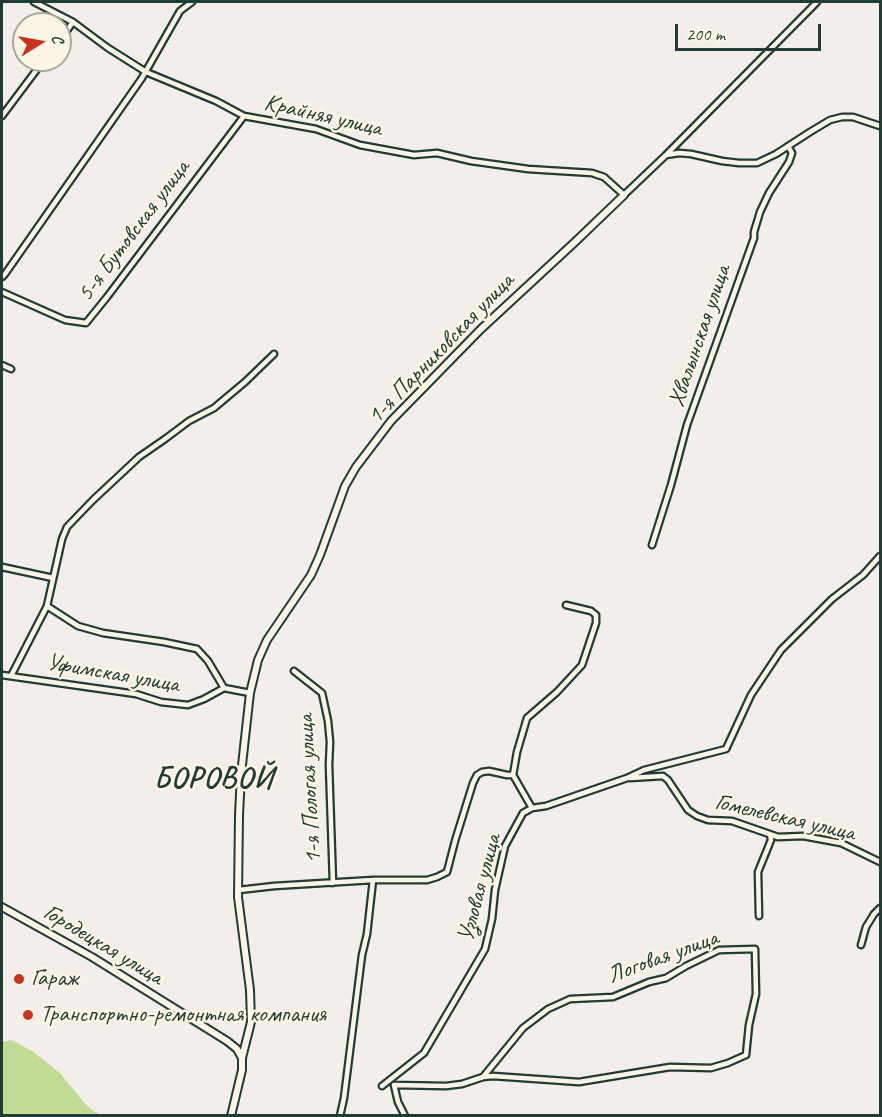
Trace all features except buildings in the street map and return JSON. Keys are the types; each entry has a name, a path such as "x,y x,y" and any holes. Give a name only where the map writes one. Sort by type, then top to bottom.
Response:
{"street":[{"name":"Крайняя улица","path":"34,2 73,22 146,72 216,101 244,116 316,129 360,145 414,155 437,153 471,161 528,169 592,173 604,177 624,195"},
{"path":"2,277 146,72 180,11 192,2"},
{"path":"624,195 817,2"},
{"path":"2,116 35,72"},
{"name":"5-я Бутовская улица","path":"2,292 64,320 86,323 244,116"},
{"path":"666,155 691,153 722,161 757,163 776,154 830,120 852,117 880,126"},
{"name":"Хвалынская улица","path":"652,545 687,425 753,238 760,212 789,162 792,153 788,146"},
{"name":"1-я Парниковская улица","path":"231,1116 251,1022 250,990 238,891 238,815 249,693 258,660 267,640 311,575 345,486 391,421 482,328 624,195"},
{"path":"11,676 47,606 62,539 67,527 139,457 189,422 214,408 274,354"},
{"path":"2,365 11,369"},
{"path":"566,605 591,611 596,615 596,623 582,665 557,692 527,718 513,775 532,808 546,806 644,770 726,749 751,695 781,650 832,599 863,575 880,556"},
{"path":"2,567 53,578"},
{"path":"47,606 78,626 103,633 197,649 208,661 224,688 249,693"},
{"name":"1-я Пологая улица","path":"294,671 322,693 327,715 330,742 333,883"},
{"name":"Уфимская улица","path":"2,675 136,694 161,702 188,705 224,688"},
{"path":"238,891 274,886 374,880 427,880 447,872 477,775 489,771 513,775"},
{"name":"Гомелевская улица","path":"627,778 663,776 688,810 708,820 732,821 778,837 803,836 841,843 880,862"},
{"name":"Узловая улица","path":"382,1086 424,1053 485,949 505,846 523,813 532,808"},
{"path":"759,916 758,872 771,840 770,834"},
{"path":"340,1116 374,880"},
{"name":"Городецкая улица","path":"2,907 92,957 227,1041 237,1049 242,1058"},
{"path":"861,945 866,927 880,908"},
{"name":"Логовая улица","path":"755,949 756,994 749,1025 746,1055 711,1068 670,1067 579,1082 483,1077 523,1028 548,1009 570,999 613,997 649,982 666,978 719,950 755,949"},
{"path":"405,1116 398,1102 394,1085 446,1086 462,1084 483,1077"}],"green space":[{"path":"11,1040 32,1051 59,1072 87,1106 100,1115 2,1115 2,1042"}],"place":[{"name":"Гараж","path":"19,979"},
{"name":"Транспортно-ремонтная компания","path":"28,1015"}],"district":[{"name":"БОРОВОЙ","path":"214,779"}]}
